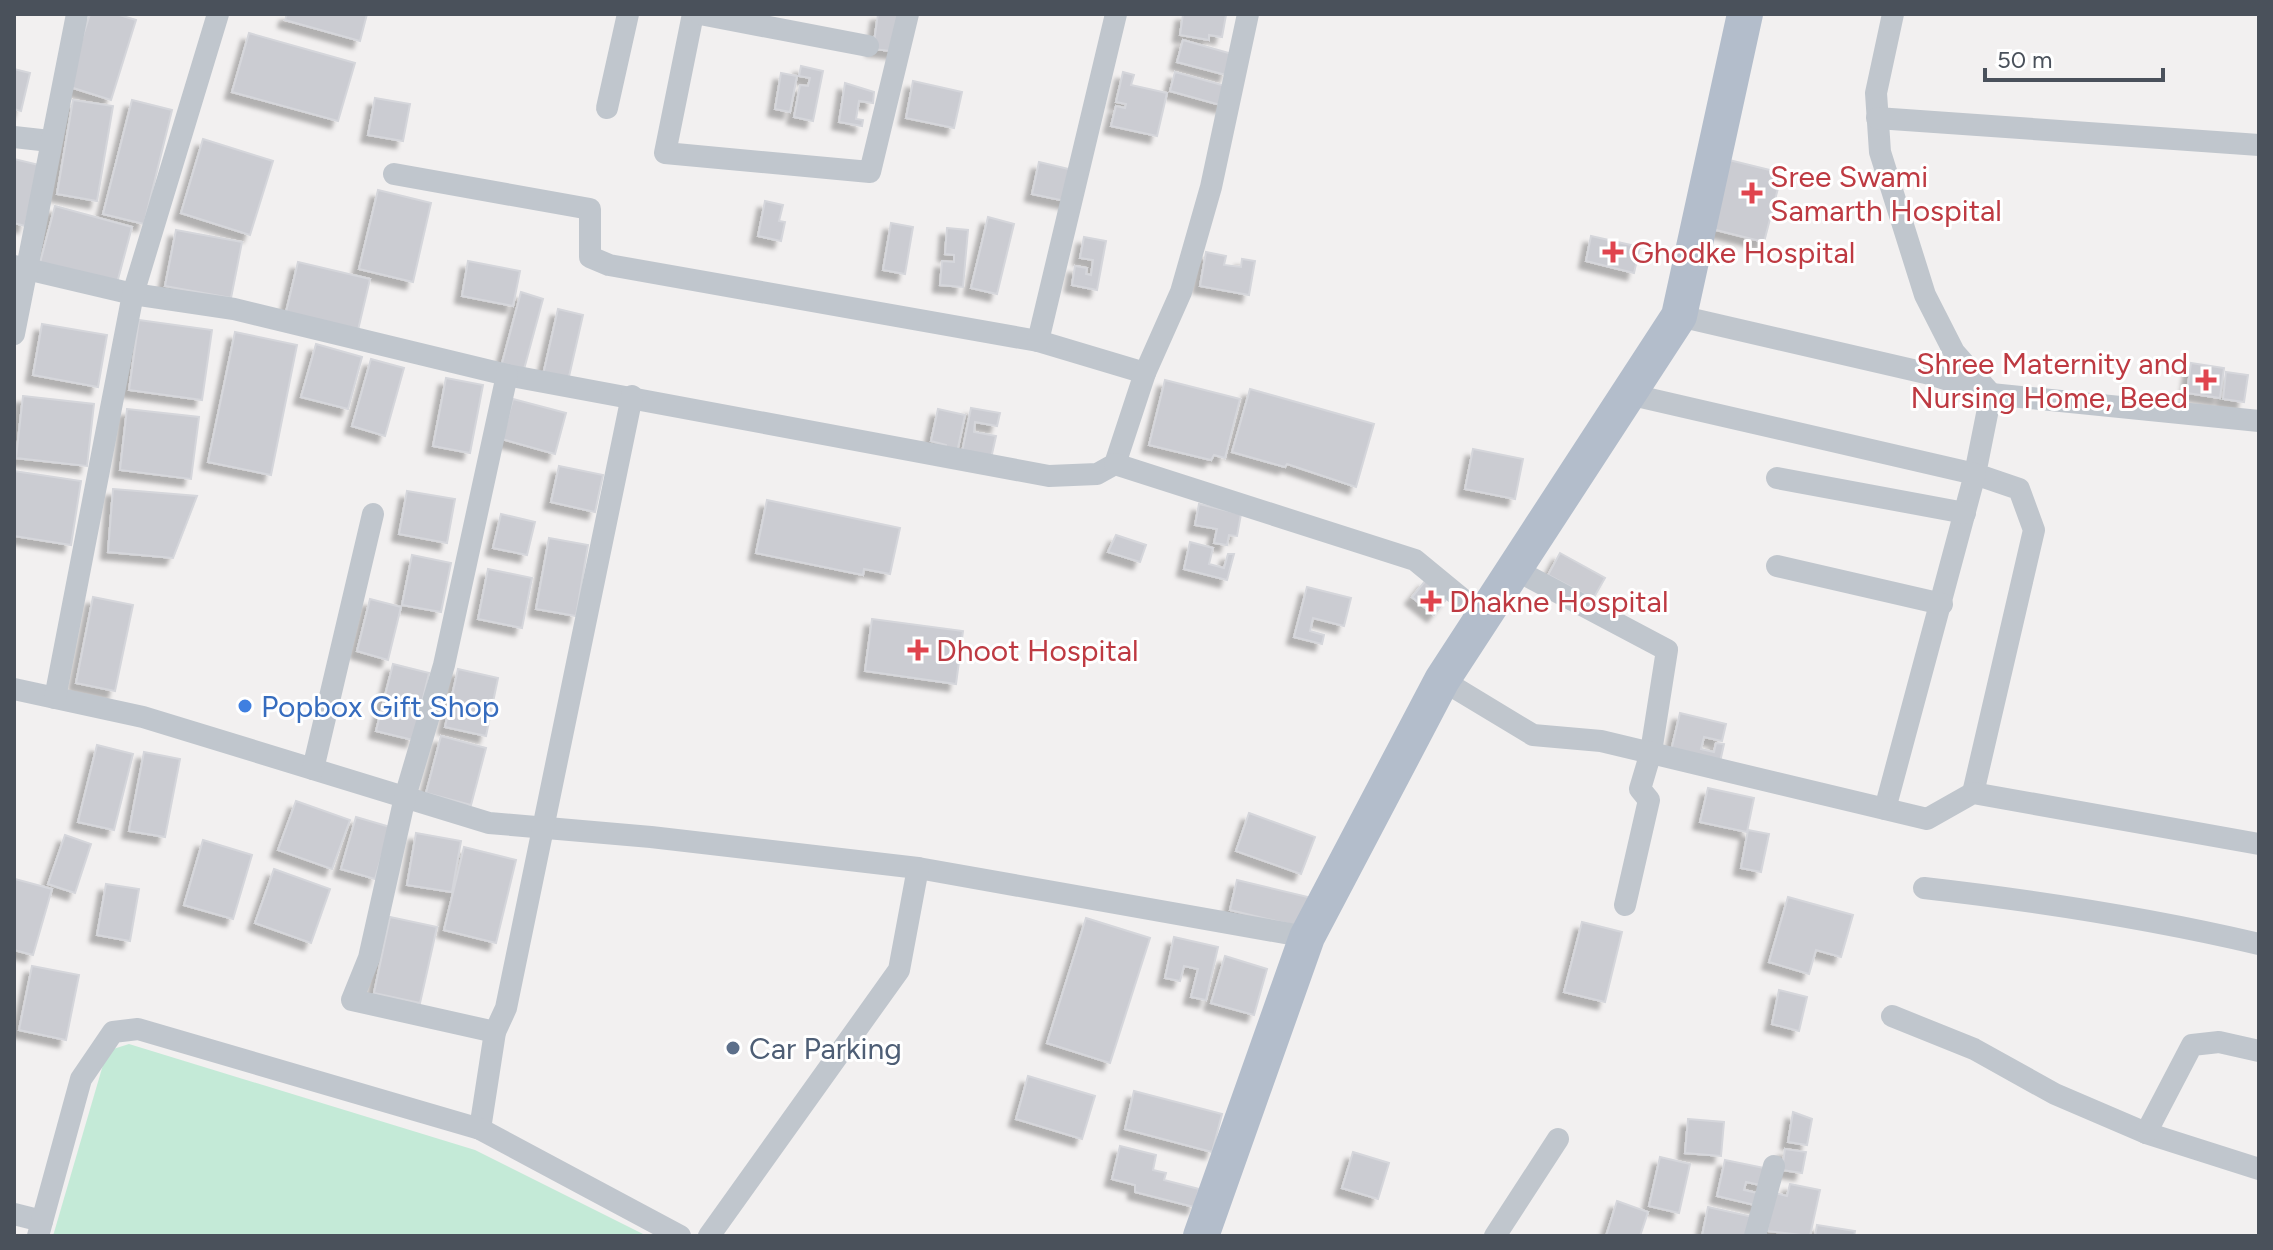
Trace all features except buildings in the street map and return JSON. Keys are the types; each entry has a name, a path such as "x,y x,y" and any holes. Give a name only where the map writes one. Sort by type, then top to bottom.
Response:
{"main road":[{"path":"1201,1236 1307,937 1442,680 1679,316 1745,14"}],"street":[{"path":"14,334 21,268 77,14"},
{"path":"55,698 133,294 218,14"},
{"path":"607,108 628,14"},
{"path":"693,14 665,153 870,172 908,14"},
{"path":"700,14 868,46"},
{"path":"1038,341 1116,14"},
{"path":"21,268 133,294 234,309 507,375 1049,476 1097,474 1115,464 1145,373 1181,292 1207,202 1248,14"},
{"path":"1893,14 1876,93 1880,152 1925,295 1954,352 1991,394"},
{"path":"1877,118 2259,145"},
{"path":"14,137 50,141"},
{"path":"394,174 590,209 590,257 609,265 1038,341 1145,373"},
{"path":"1679,316 1930,374 1991,394 2259,421"},
{"path":"495,1032 352,1000 369,958 405,797 444,665 507,375"},
{"path":"1628,394 1975,474 2019,489 2034,530 1973,793"},
{"path":"1885,809 1942,604 1975,474 1991,394"},
{"path":"480,1129 495,1032 506,1008 632,396"},
{"path":"1115,464 1415,560 1483,616"},
{"path":"1777,478 1965,513"},
{"path":"313,769 373,514"},
{"path":"1777,566 1942,604"},
{"path":"1514,569 1667,650 1651,752 1640,789 1649,800 1625,905"},
{"path":"1442,680 1533,735 1601,741 1927,819 1973,793 2259,844"},
{"path":"14,689 143,717 489,823 918,868 1307,937"},
{"path":"709,1236 899,970 918,868"},
{"path":"1924,888 2112,912 2259,944"},
{"path":"1892,1016 1974,1049 2055,1094 2146,1133 2259,1169"},
{"path":"14,1214 40,1229 81,1079 113,1032 138,1029 480,1129 680,1236"},
{"path":"2146,1133 2192,1045 2219,1042 2259,1051"},
{"path":"1495,1236 1558,1139"},
{"path":"1755,1236 1774,1166"}],"green space":[{"path":"129,1044 475,1150 647,1236 53,1236 107,1051"}],"place":[{"name":"Sree Swami Samarth Hospital","path":"1752,193"},
{"name":"Ghodke Hospital","path":"1613,252"},
{"name":"Shree Maternity and Nursing Home, Beed","path":"2206,380"},
{"name":"Dhakne Hospital","path":"1431,601"},
{"name":"Dhoot Hospital","path":"918,650"},
{"name":"Popbox Gift Shop","path":"245,706"},
{"name":"Car Parking","path":"733,1048"}]}
